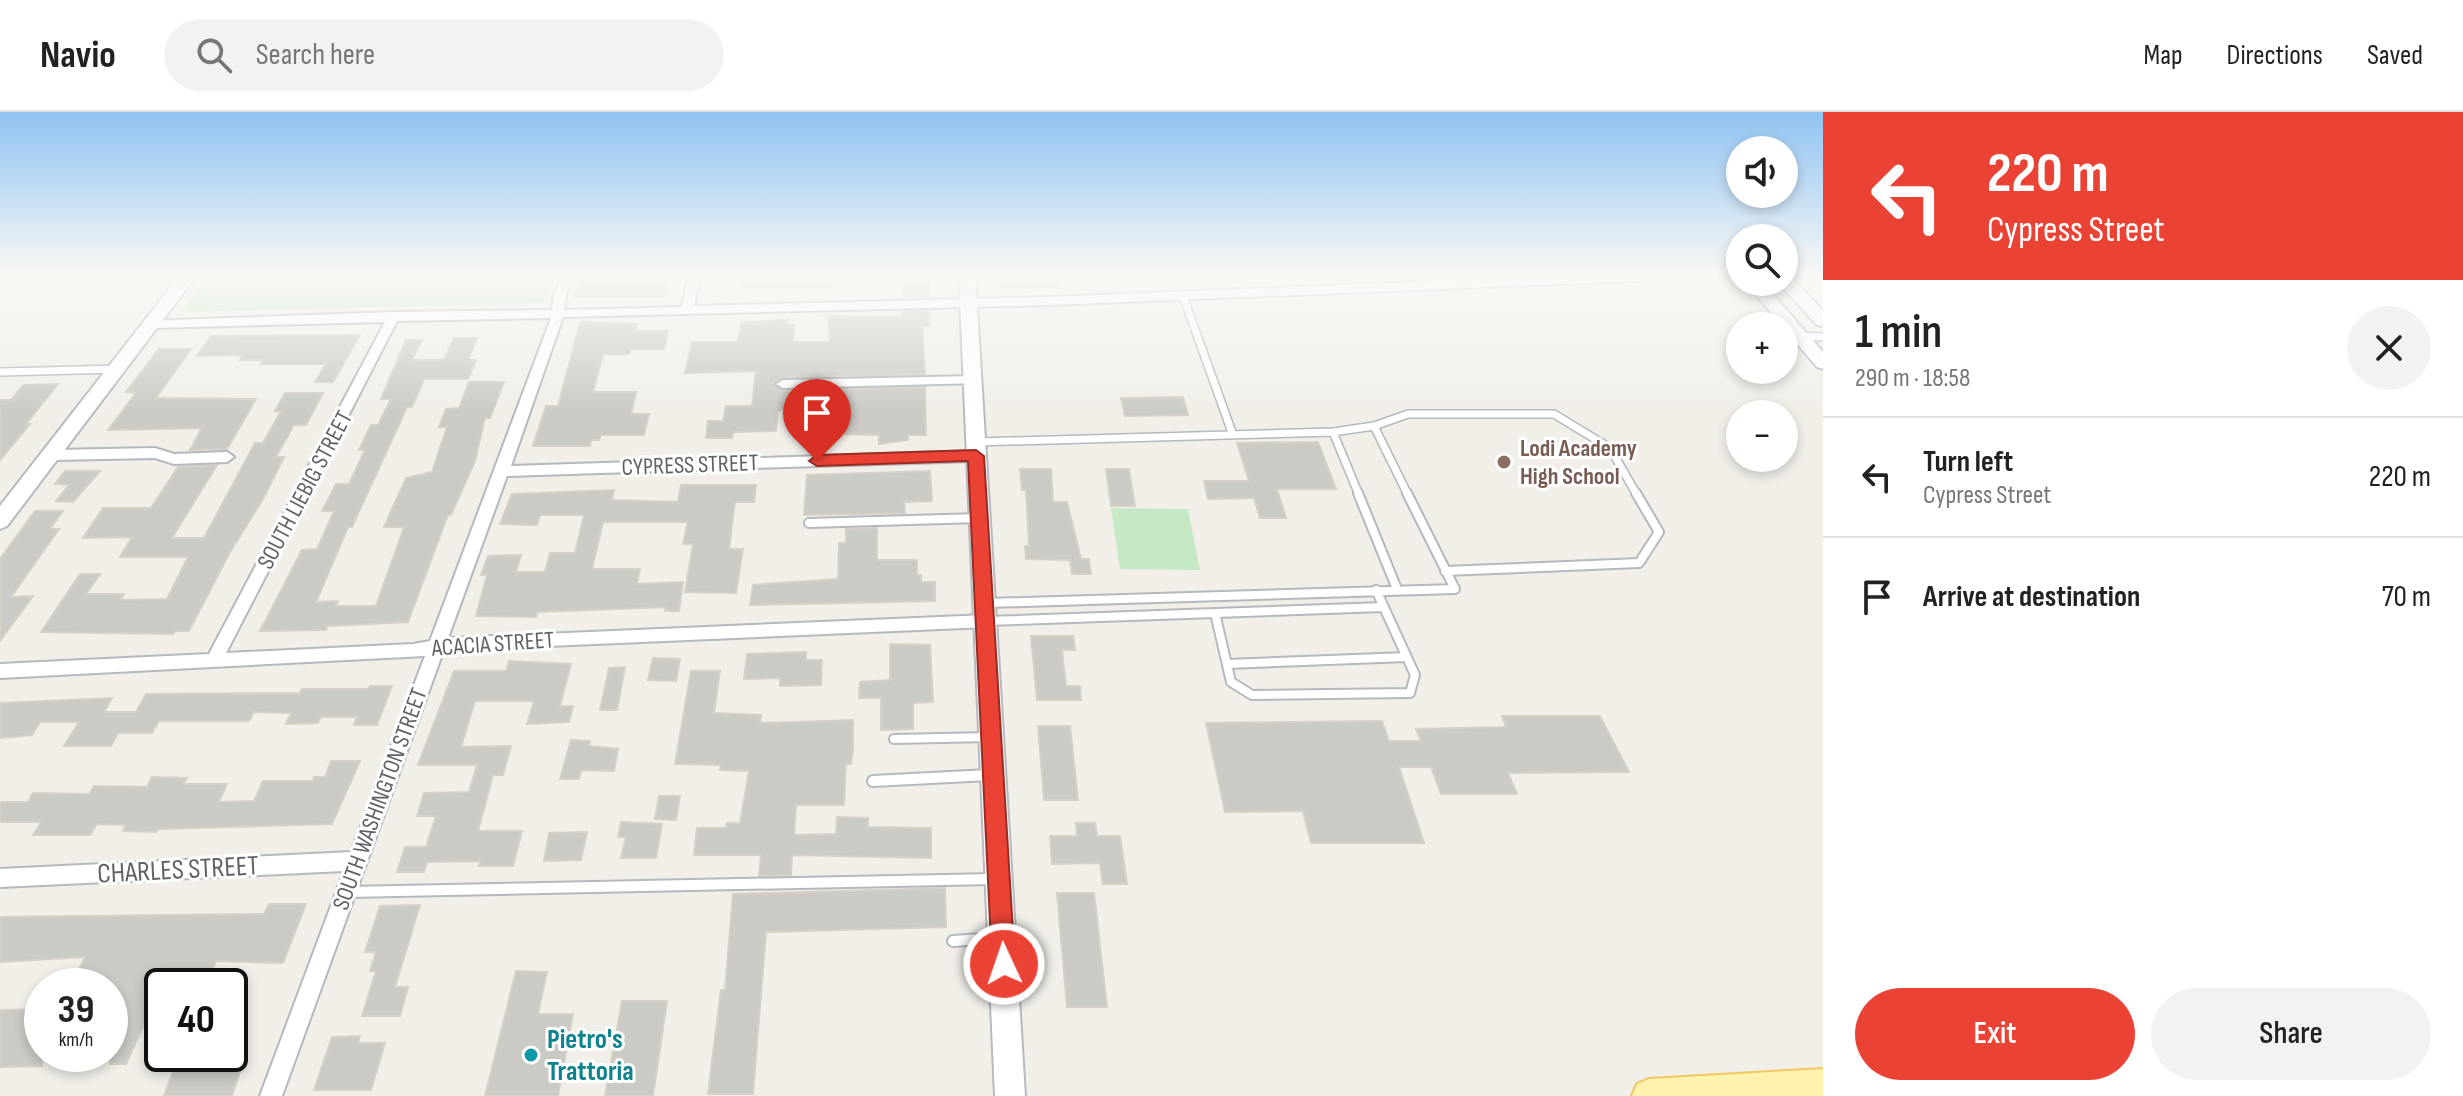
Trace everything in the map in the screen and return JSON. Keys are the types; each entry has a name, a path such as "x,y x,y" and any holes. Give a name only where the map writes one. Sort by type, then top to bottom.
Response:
{"main road":[{"path":"1649,1096 1823,1086"}],"street":[{"path":"0,521 54,455 154,321"},
{"path":"152,324 245,321"},
{"name":"SOUTH LIEBIG STREET","path":"214,661 391,321"},
{"name":"SOUTH WASHINGTON STREET","path":"271,1096 554,321"},
{"path":"970,321 1010,1096"},
{"path":"1787,321 1823,363"},
{"path":"783,384 975,380"},
{"name":"CYPRESS STREET","path":"499,471 976,449"},
{"path":"54,455 155,453 174,459 227,457"},
{"name":"ACACIA STREET","path":"0,671 435,648 474,642 986,612"},
{"name":"CHARLES STREET","path":"0,878 357,861"}],"lane":[{"path":"1192,321 1233,435"},
{"path":"1800,336 1823,337"},
{"path":"0,372 119,369"},
{"path":"976,449 1333,432 1374,426 1408,414 1554,414 1610,448 1659,532 1639,563 1445,571"},
{"path":"986,612 1249,595 1455,589 1374,426"},
{"path":"1333,432 1397,589"},
{"path":"809,523 980,518"},
{"path":"1215,613 1231,682 1252,695 1410,693 1415,675 1376,590"},
{"path":"1249,595 1255,612"},
{"path":"986,612 1215,613 1384,607"},
{"path":"1227,664 1407,657"},
{"path":"894,739 992,736"},
{"path":"873,781 994,775"},
{"path":"346,892 999,879"},
{"path":"953,941 1002,938"}],"green space":[{"path":"1111,508 1188,509 1200,570 1120,569"}],"building":[{"path":"788,321 787,325 794,325 793,342 830,342 828,321 929,321 929,326 922,326 925,374 783,377 773,383 783,391 925,387 926,435 908,435 908,440 879,444 879,435 838,434 841,408 783,409 778,412 776,431 733,432 732,438 706,438 708,421 723,421 726,406 752,406 756,371 685,373 692,342 738,342 741,323"},
{"path":"580,322 637,324 635,331 668,331 664,349 630,349 629,354 603,354 593,392 636,392 631,414 649,414 644,435 601,435 599,440 591,440 590,446 533,446 546,406 558,406"},
{"path":"360,335 333,382 315,382 326,364 261,364 264,360 240,360 242,355 197,356 211,336"},
{"path":"454,338 477,338 468,360 476,360 468,379 424,379 412,407 407,407 352,527 348,527 316,602 338,601 336,606 376,606 404,527 384,527 406,478 432,472 447,427 439,427 446,409 459,408 469,382 504,382 490,418 485,418 475,461 451,515 448,515 408,622 327,626 326,630 260,631 302,550 317,549 334,511 322,511 336,484 349,484 365,450 359,450 371,425 378,425 391,399 381,399 406,340 422,340 412,360 444,360"},
{"path":"159,349 191,349 156,398 256,399 227,449 190,450 202,428 108,430 136,393 126,392"},
{"path":"58,384 0,460 0,400 11,400 23,385"},
{"path":"285,393 323,393 306,425 294,425 276,457 284,457 263,499 229,554 189,631 175,631 173,634 41,632 80,574 100,574 86,594 124,594 120,600 167,599 188,557 120,557 132,537 83,538 103,508 151,508 178,467 217,465 172,538 204,538 255,443 263,443 281,411 275,411"},
{"path":"1183,397 1188,415 1125,416 1121,398"},
{"path":"1318,442 1336,489 1277,489 1286,518 1260,518 1254,498 1208,499 1204,481 1249,481 1237,443"},
{"path":"1020,469 1051,469 1053,502 1067,502 1081,559 1089,559 1091,574 1072,574 1070,560 1026,559 1025,546 1029,546 1026,490 1022,490"},
{"path":"1106,469 1129,469 1135,506 1111,506"},
{"path":"65,471 100,471 73,502 56,501 69,485 55,484"},
{"path":"930,471 932,501 904,502 905,513 804,515 807,475"},
{"path":"681,485 756,485 754,502 735,502 729,549 743,549 736,593 685,592 693,544 683,544 688,522 603,522 592,569 640,569 637,584 683,582 679,611 665,611 666,607 537,612 536,617 476,616 487,575 481,575 488,556 521,555 516,572 545,572 550,553 575,553 584,515 540,515 537,525 500,524 512,494 614,490 612,500 678,502"},
{"path":"35,511 63,511 50,529 59,529 11,597 33,596 0,641 0,559"},
{"path":"877,528 877,560 917,560 917,575 921,575 921,582 935,582 935,601 750,605 753,585 838,579 839,543 846,543 846,529"},
{"path":"1031,636 1073,636 1075,650 1062,650 1066,686 1080,686 1081,700 1037,700"},
{"path":"890,644 930,645 933,702 913,703 913,729 881,730 881,698 859,698 860,682 890,680"},
{"path":"806,652 806,660 822,660 821,685 780,686 780,678 744,679 747,654"},
{"path":"653,658 680,659 676,681 648,680"},
{"path":"509,661 571,664 560,706 573,706 569,722 527,724 534,701 475,701 461,747 511,746 503,775 493,775 478,831 522,831 513,866 479,866 481,861 427,862 424,872 397,872 405,847 426,847 436,816 417,816 424,793 469,792 477,765 418,765 454,671 506,671"},
{"path":"625,667 617,710 600,710 609,668"},
{"path":"691,671 720,671 714,713 761,715 760,723 853,720 853,748 851,764 846,764 844,805 796,805 794,835 836,834 837,817 868,818 868,827 931,828 931,858 792,855 791,875 759,876 761,855 694,855 697,828 726,828 727,823 740,823 749,771 720,770 721,765 675,764"},
{"path":"370,686 392,686 377,725 354,725 357,717 321,717 318,723 286,724 291,713 254,712 249,721 159,721 152,733 118,733 111,746 64,746 79,722 40,722 32,735 0,738 0,703 112,698 104,712 136,712 146,694 300,693 302,689 368,689"},
{"path":"1502,716 1600,716 1629,772 1508,773 1517,794 1441,794 1431,767 1399,767 1424,843 1311,843 1303,811 1225,812 1206,723 1382,721 1389,741 1421,741 1416,729 1506,727"},
{"path":"1038,726 1070,726 1078,800 1044,800"},
{"path":"571,740 590,741 589,746 618,749 614,771 581,770 579,779 560,779"},
{"path":"331,761 360,761 332,824 158,829 156,832 123,831 126,825 97,824 90,835 33,835 41,822 0,822 0,802 28,802 33,793 89,794 94,786 147,787 152,777 187,778 183,784 227,784 219,802 254,801 263,781 313,781 314,777 325,777"},
{"path":"659,796 680,796 676,820 655,819"},
{"path":"621,822 662,824 656,858 621,858 626,837 618,837"},
{"path":"1076,823 1095,823 1097,836 1120,836 1127,884 1103,884 1100,863 1052,864 1050,836 1077,836"},
{"path":"587,832 581,860 544,861 549,833"},
{"path":"945,888 946,927 766,932 753,1094 708,1094 721,990 725,990 733,894"},
{"path":"1057,893 1094,893 1107,1007 1067,1007"},
{"path":"269,904 306,904 283,963 216,961 213,968 144,968 144,1025 128,1060 128,968 80,968 85,957 0,962 0,917 264,914"},
{"path":"420,905 395,987 408,987 400,1016 362,1016 376,971 370,971 376,952 365,952 380,906"},
{"name":"Pietro's Trattoria","path":"516,971 547,972 538,1014 573,1014 558,1096 485,1096"},
{"path":"622,1001 667,1001 653,1096 605,1096"},
{"path":"24,1009 24,1066 0,1067 0,1010"},
{"path":"360,1036 358,1043 385,1043 371,1090 314,1090 332,1037"},
{"path":"173,1072 240,1072 232,1096 164,1096"}],"place":[{"name":"Lodi Academy High School","path":"1504,462"},
{"name":"Pietro's Trattoria","path":"531,1055"}],"route":[{"path":"817,461 976,456 1004,964"}]}
